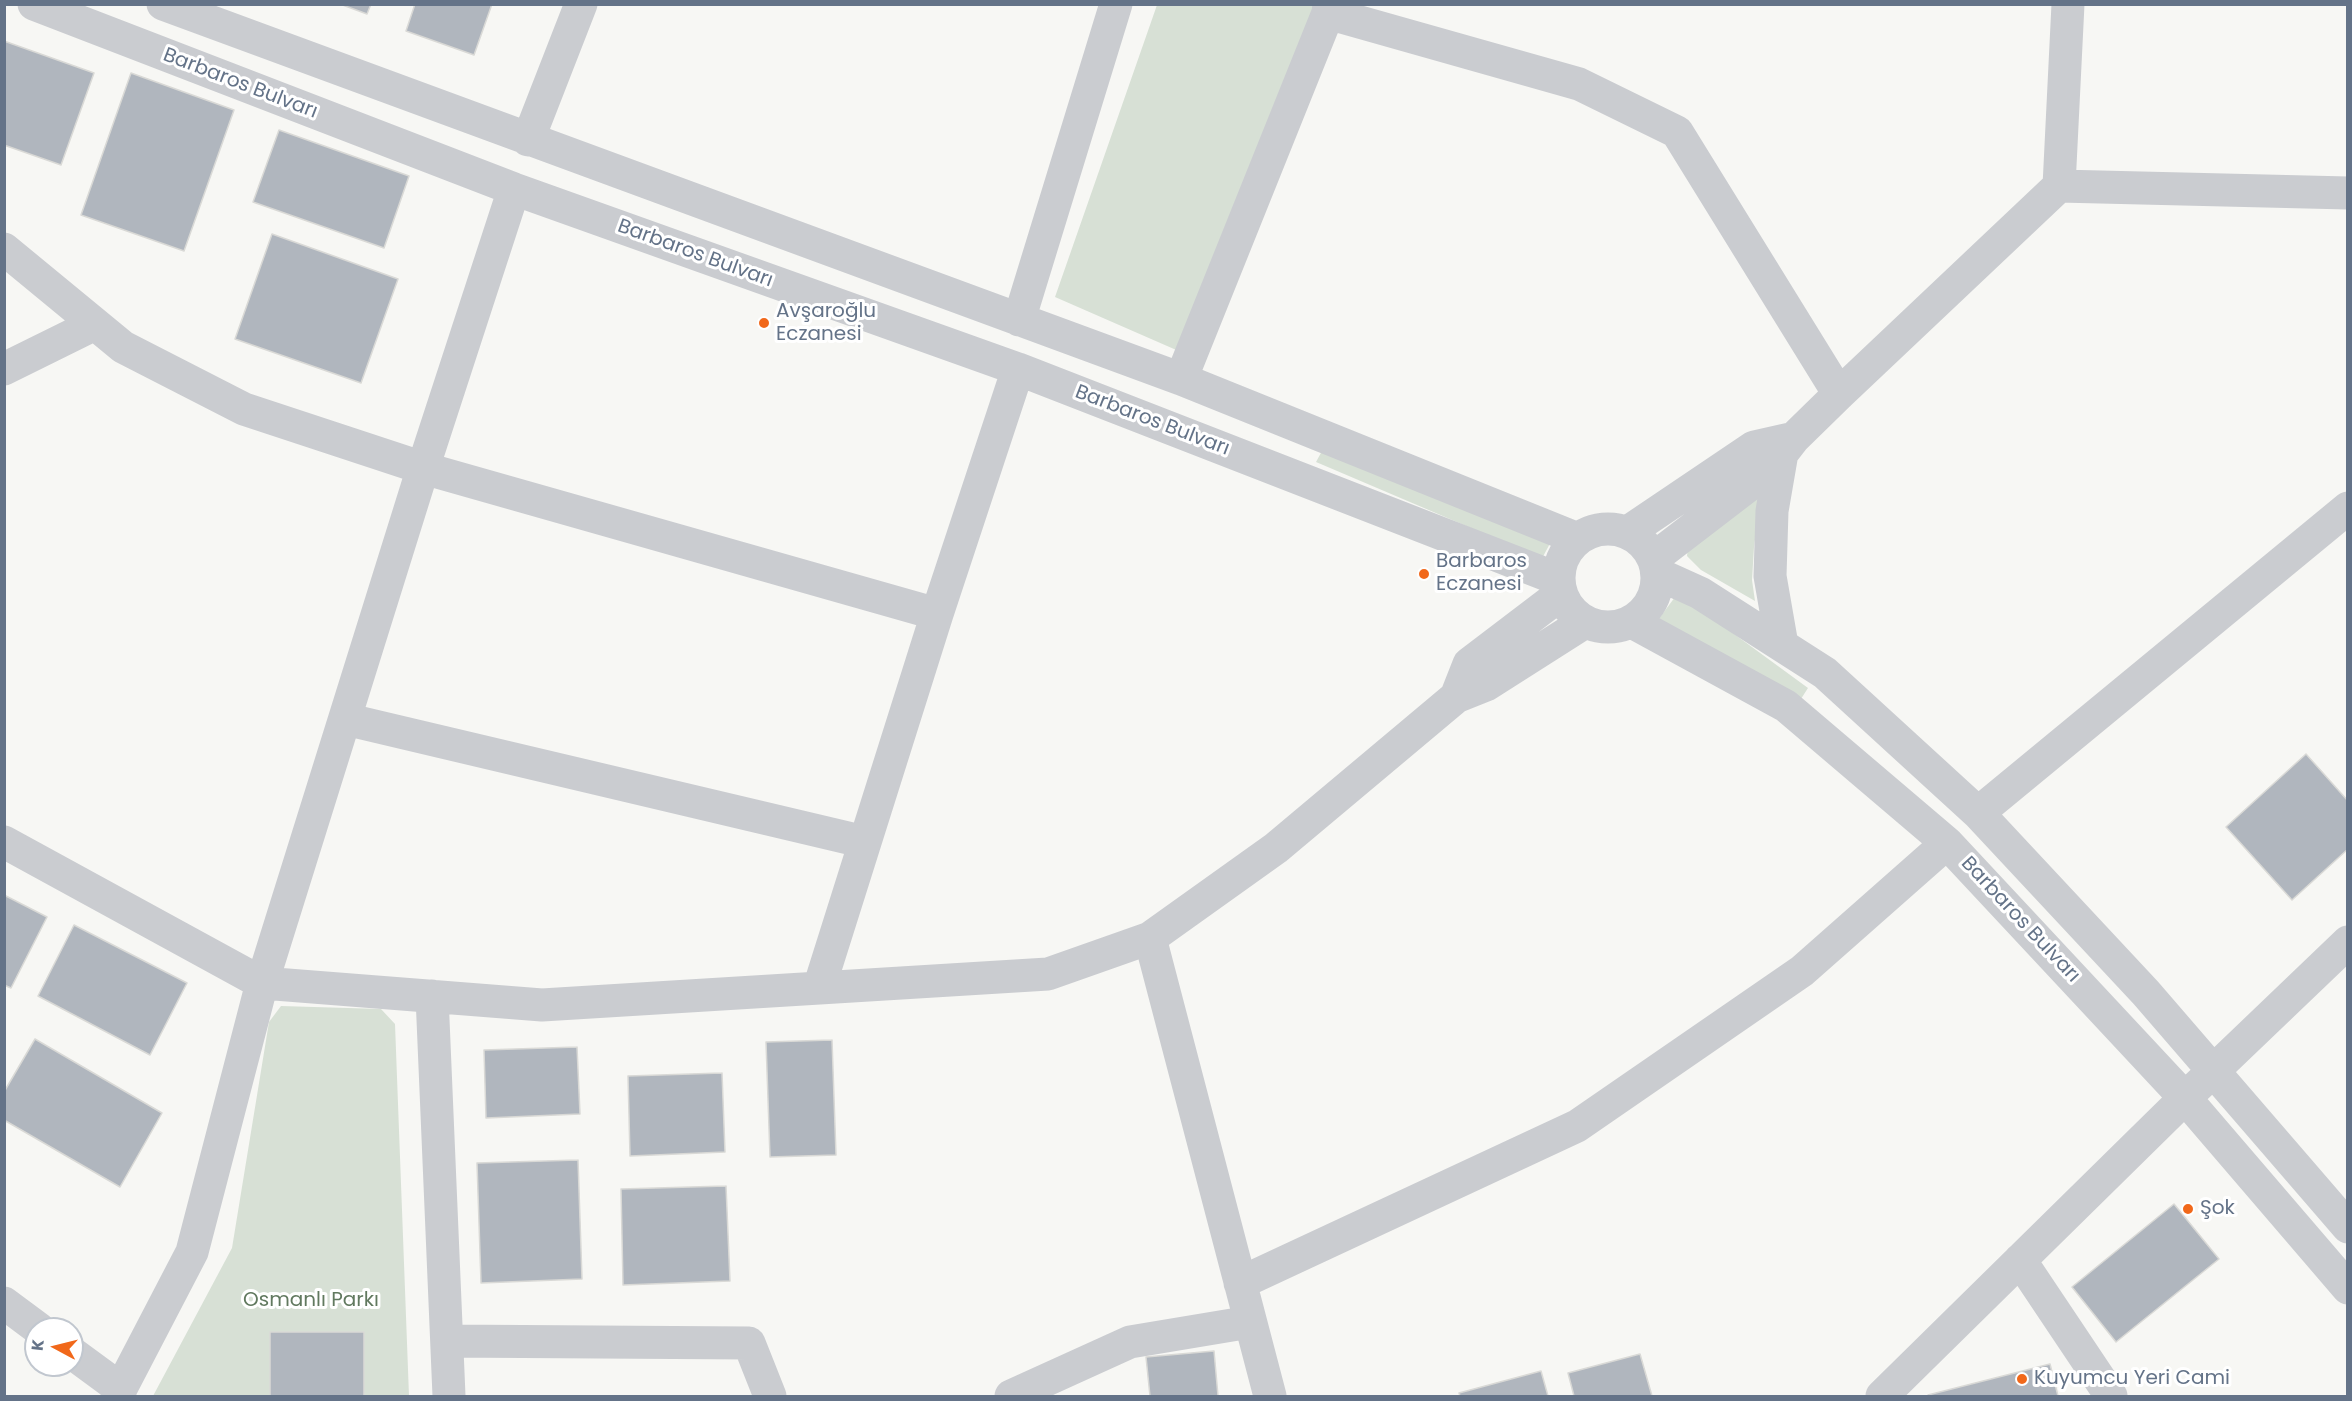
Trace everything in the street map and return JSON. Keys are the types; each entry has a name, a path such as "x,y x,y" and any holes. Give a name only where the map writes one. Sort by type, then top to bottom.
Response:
{"street":[{"name":"Barbaros Bulvarı","path":"34,4 514,189 1018,369 1560,586"},
{"path":"163,4 1181,379 1578,539"},
{"path":"528,140 580,4"},
{"path":"1019,320 1116,4"},
{"path":"1656,566 1770,469 1788,446 1839,394 2059,186 2068,4"},
{"path":"1181,379 1329,9 1579,84 1677,132 1839,394"},
{"path":"2059,186 2348,194"},
{"path":"84,1363 119,1393 192,1252 262,983 423,468 514,189"},
{"path":"4,249 123,347 244,409 423,468 937,614"},
{"path":"4,369 95,324"},
{"path":"819,988 937,614 1018,369"},
{"path":"1628,532 1754,447 1788,446"},
{"path":"1782,645 1770,576 1772,511 1788,446"},
{"path":"1978,813 2348,508"},
{"path":"1611,528 1628,532 1647,547 1656,566 1657,588 1644,614 1632,622 1616,627 1600,627 1585,622 1567,605 1560,586 1561,564 1568,549 1578,539 1594,531 1611,528"},
{"path":"1656,566 1826,673 1978,813 2146,993 2348,1227"},
{"path":"1456,696 1469,664 1560,586"},
{"path":"4,842 262,983 542,1005 1048,974 1149,938 1276,848 1456,696 1486,685 1585,622"},
{"name":"Barbaros Bulvarı","path":"1632,622 1786,706 1947,843 2185,1098 2348,1288"},
{"path":"345,718 865,842"},
{"path":"1240,1282 1577,1126 1802,971 1947,843"},
{"path":"1149,938 1270,1396"},
{"path":"1882,1396 2185,1098 2348,942"},
{"path":"432,996 449,1396"},
{"path":"2020,1260 2111,1396"},
{"path":"4,1303 24,1318"},
{"path":"1011,1396 1130,1342 1250,1322"},
{"path":"447,1341 749,1343 770,1396"}],"green space":[{"path":"1157,5 1328,5 1190,356 1055,297"},
{"path":"1322,451 1554,536 1539,564 1471,528 1316,462"},
{"path":"1761,494 1752,580 1755,601 1701,570 1687,556 1688,547"},
{"path":"1678,593 1808,688 1799,702 1655,624"},
{"name":"Osmanlı Parkı","path":"281,1006 381,1009 395,1024 409,1396 153,1396 232,1248 269,1022"}],"building":[{"path":"340,4 371,4 367,14"},
{"path":"415,4 492,4 474,55 406,31"},
{"path":"4,41 94,73 61,165 4,145"},
{"path":"131,73 234,110 184,251 81,215"},
{"path":"279,130 409,176 384,248 253,202"},
{"path":"272,234 398,279 361,383 235,339"},
{"path":"2306,754 2348,801 2348,849 2292,900 2226,827"},
{"path":"4,895 47,917 11,988 4,985"},
{"path":"74,925 187,983 150,1055 38,996"},
{"path":"35,1039 162,1113 120,1187 4,1120 4,1092"},
{"path":"832,1040 836,1155 770,1157 766,1042"},
{"path":"577,1047 580,1114 486,1118 484,1050"},
{"path":"722,1073 725,1152 630,1156 628,1076"},
{"path":"578,1160 582,1279 481,1283 477,1163"},
{"path":"726,1186 730,1281 623,1285 621,1189"},
{"path":"2174,1204 2219,1259 2116,1342 2072,1287"},
{"path":"270,1332 364,1332 364,1396 270,1396"},
{"path":"1214,1351 1218,1396 1150,1396 1146,1357"},
{"path":"1640,1354 1652,1396 1574,1396 1568,1373"},
{"name":"Kuyumcu Yeri Cami","path":"2050,1364 2058,1396 1928,1395"},
{"path":"1541,1371 1548,1396 1460,1396 1459,1393"}],"place":[{"name":"Avşaroğlu Eczanesi","path":"764,323"},
{"name":"Barbaros Eczanesi","path":"1424,574"},
{"name":"Şok","path":"2188,1209"},
{"name":"Kuyumcu Yeri Cami","path":"2022,1379"}]}
